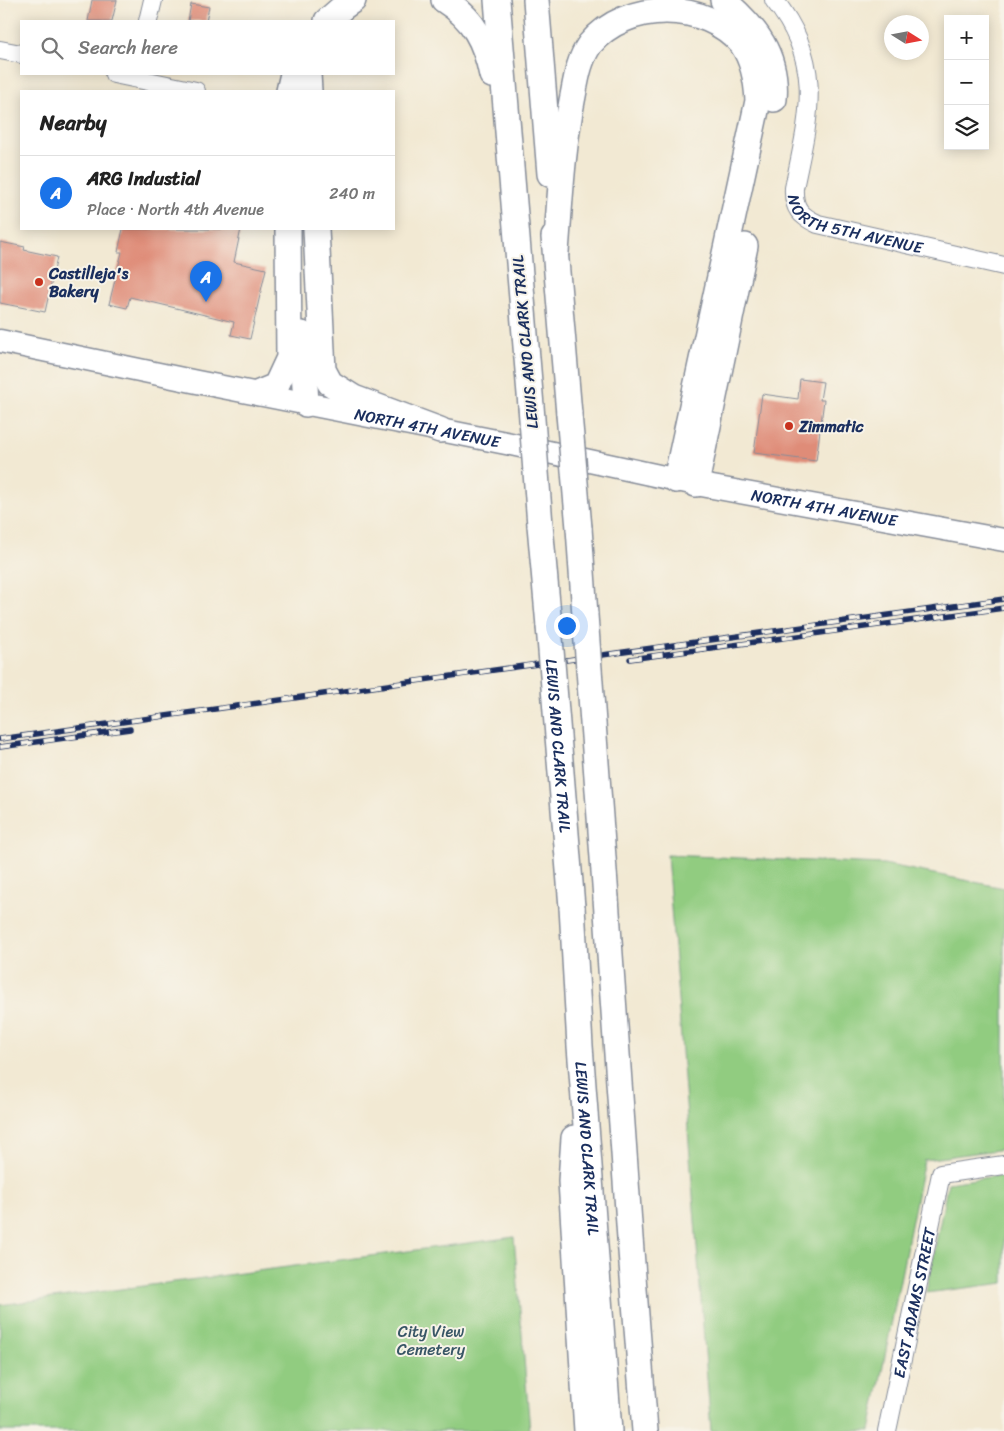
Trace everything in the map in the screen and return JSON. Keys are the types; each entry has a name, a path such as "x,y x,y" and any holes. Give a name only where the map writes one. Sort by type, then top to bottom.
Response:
{"highway":[{"path":"319,20 334,0"},
{"path":"329,20 353,0"},
{"path":"444,0 465,16 475,28 488,55 511,161"},
{"name":"LEWIS AND CLARK TRAIL","path":"497,0 572,907 580,1046 609,1431"},
{"path":"536,0 579,528 645,1431"},
{"path":"686,482 774,97 774,81 766,50 750,24 723,0"},
{"path":"556,252 565,133 578,70 590,43 611,22 630,12 652,5 682,5 710,15 722,23 733,33 750,58 755,72 758,101 686,482"},
{"path":"289,90 293,75"},
{"path":"308,75 309,90"},
{"path":"258,393 276,386 289,358 288,230"},
{"path":"295,230 306,404"},
{"path":"316,230 323,370 330,383 354,398 440,430"},
{"path":"306,404 323,370"},
{"path":"580,1046 571,1181 587,1431"},
{"path":"630,1238 655,1431"}],"main road":[{"name":"NORTH 4TH AVENUE","path":"0,341 686,482 1004,540"}],"street":[{"path":"148,20 153,0"},
{"name":"NORTH 5TH AVENUE","path":"774,0 788,19 801,44 809,81 809,112 794,197 800,212 806,218 827,226 1004,266"},
{"path":"0,50 20,54"},
{"path":"137,76 192,90"},
{"name":"EAST ADAMS STREET","path":"887,1431 942,1174 1004,1165"}],"green space":[{"path":"667,855 884,864 1004,888 1004,1149 924,1160 870,1431 711,1431"},
{"path":"1004,1175 1004,1283 926,1293 948,1183"},
{"name":"City View Cemetery","path":"514,1237 530,1431 0,1431 0,1305"}],"building":[{"path":"92,0 117,0 112,20 88,20"},
{"path":"191,4 209,7 206,20 188,20"},
{"path":"123,230 241,230 234,262 266,269 250,339 231,335 234,322 130,297 127,308 109,304 122,252 118,252"},
{"path":"0,242 25,247 24,250 57,257 45,312 0,303"},
{"name":"Zimmatic","path":"800,379 823,382 820,400 824,400 816,461 754,453 762,394 798,399"}],"railway":[{"path":"0,739 1004,599"},
{"path":"630,659 1004,608"},
{"path":"0,747 130,729"}],"place":[{"name":"Castilleja's Bakery","path":"39,282"},
{"name":"ARG Industial","path":"206,302"},
{"name":"Zimmatic","path":"789,426"}]}
